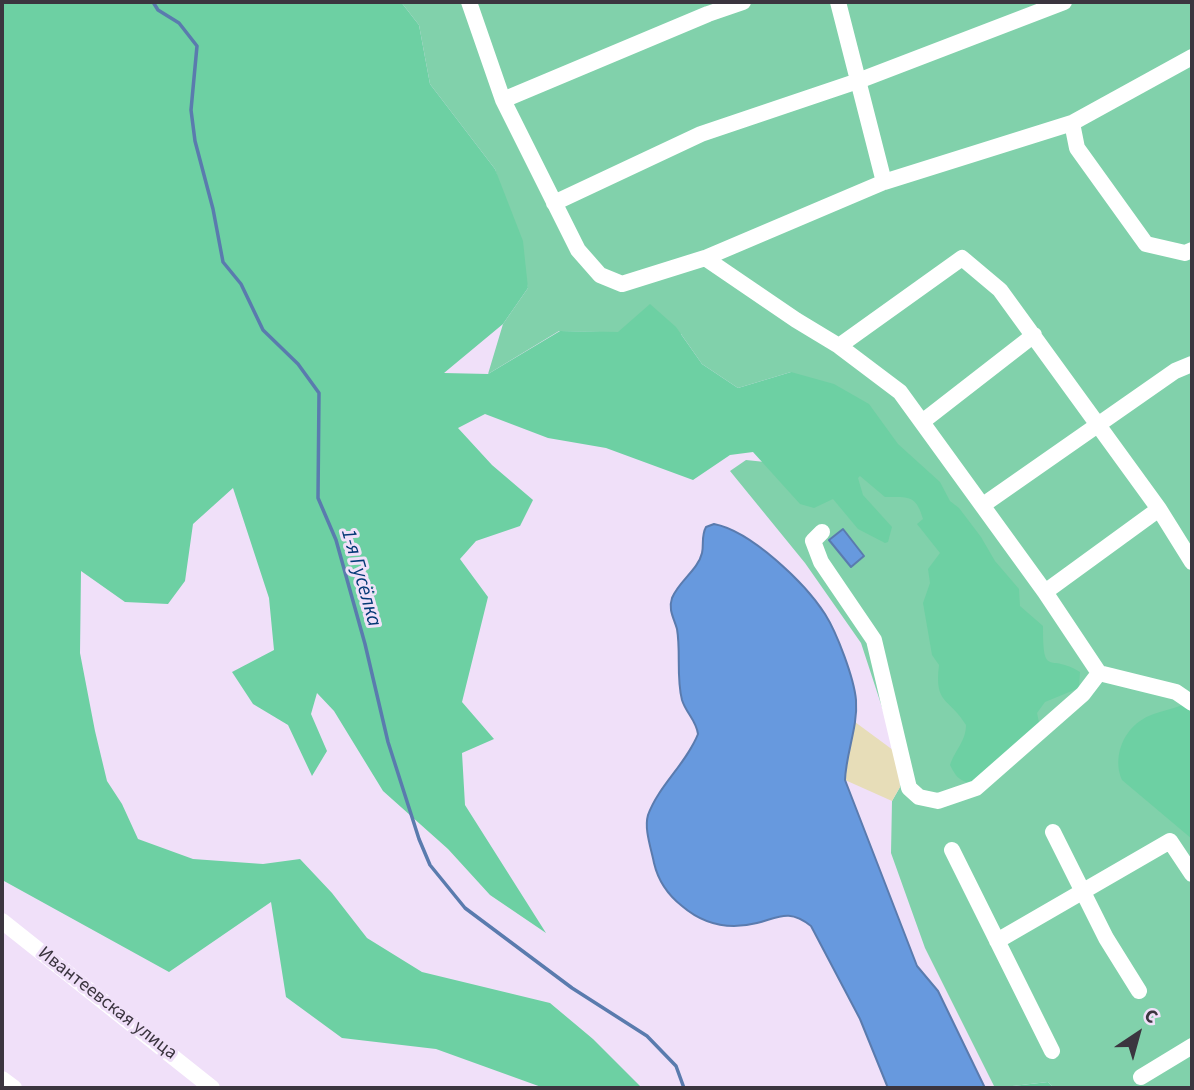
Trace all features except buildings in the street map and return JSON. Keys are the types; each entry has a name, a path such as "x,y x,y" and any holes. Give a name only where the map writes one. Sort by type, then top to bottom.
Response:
{"street":[{"path":"469,2 503,100 578,250 600,275 622,284 705,258 884,182 1072,123 1192,57"},
{"path":"503,100 708,14 743,2"},
{"path":"838,2 884,182"},
{"path":"554,203 701,134 858,81 1064,2"},
{"path":"1072,123 1077,148 1146,244 1185,253 1192,250"},
{"path":"705,258 839,346 900,392 1045,592 1099,673 1176,692 1192,703"},
{"path":"839,346 962,258 1000,290 1158,509 1192,562"},
{"path":"922,422 1034,335"},
{"path":"983,505 1175,371 1192,364"},
{"path":"1045,592 1158,509"},
{"path":"822,532 813,541 821,562 874,640 909,788 919,797 938,801 976,788 1083,694 1099,673"},
{"path":"1053,832 1107,938 1139,991"},
{"path":"997,941 1170,841 1192,874"},
{"path":"952,850 1052,1051"},
{"name":"Ивантеевская улица","path":"2,921 212,1088"},
{"path":"1141,1077 1192,1046"},
{"path":"2,1079 13,1088"}],"green space":[{"path":"2,2 401,2 419,25 430,84 495,169 523,241 528,288 503,324 444,373 488,374 560,331 618,332 650,304 676,327 702,364 738,388 791,372 834,384 869,404 898,444 940,482 950,501 959,508 995,561 1019,589 1020,606 1043,626 1044,653 1047,659 1080,672 1079,688 1045,702 1037,713 1040,727 1006,762 969,783 965,782 957,777 950,765 964,736 966,725 941,694 939,665 932,655 923,603 930,583 928,569 940,553 917,524 923,519 914,501 885,497 860,476 858,478 863,495 892,527 888,542 885,543 858,529 833,499 814,508 800,504 753,452 730,455 693,480 606,448 548,438 485,414 458,428 492,465 533,500 520,526 476,541 460,559 488,597 462,702 494,739 462,753 465,805 546,933 490,895 448,849 383,791 334,711 317,693 311,714 327,751 312,776 288,725 253,704 232,672 274,650 269,598 233,488 193,524 185,581 168,604 125,602 81,571 80,653 95,731 107,781 122,804 138,839 193,859 263,864 300,859 332,893 367,938 422,972 550,1003 593,1039 642,1088 544,1088 436,1049 342,1038 286,997 271,902 169,972 4,881"},
{"path":"401,2 1192,2 1192,1088 1054,1088 1048,1082 995,1088 925,948 891,853 892,801 900,787 897,753 861,643 805,563 730,471 746,460 765,462 791,372 738,388 702,364 681,334 559,331 488,374 503,324 528,288 495,169 430,84 419,25"},
{"path":"1192,700 1192,839 1122,780 1118,764 1120,748 1133,726 1146,717"},
{"path":"1048,1082 1054,1088 995,1088"}],"sand":[{"path":"855,722 897,753 900,787 892,801 845,780 846,760"}],"water":[{"path":"714,524 744,537 776,560 816,602 835,632 856,700 845,780 917,966 938,991 985,1088 888,1088 860,1019 811,926 790,916 736,926 708,921 677,902 658,875 648,839 648,815 698,734 682,700 677,629 671,602 675,592 700,559 706,527"},
{"path":"843,529 864,556 851,567 829,540"}],"waterway":[{"name":"1-я Гусёлка","path":"153,2 158,10 179,23 197,46 191,110 195,141 213,209 223,262 241,284 263,330 298,364 319,393 318,498 336,540 365,644 388,742 430,865 465,908 572,988 647,1036 676,1066 684,1088"}]}
